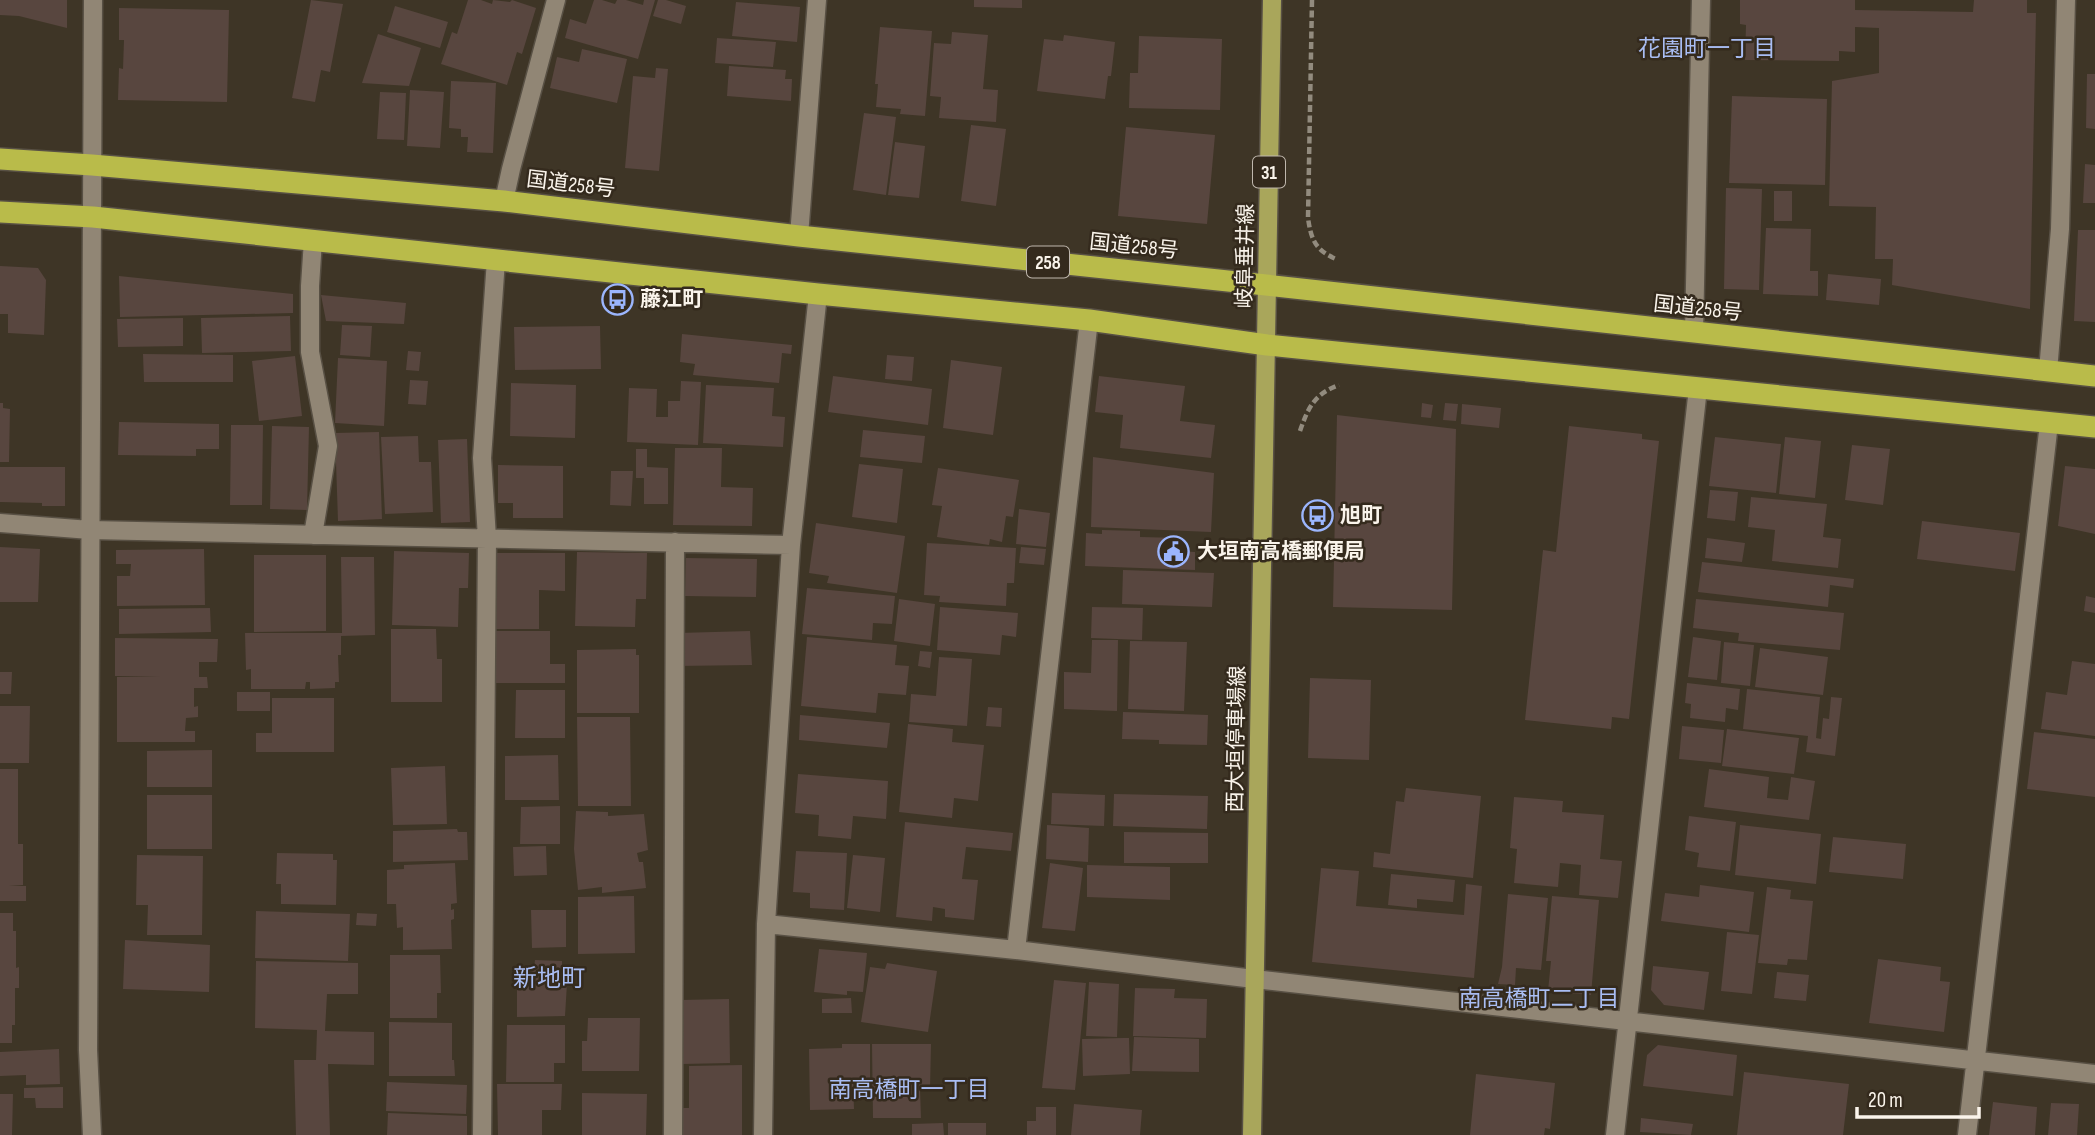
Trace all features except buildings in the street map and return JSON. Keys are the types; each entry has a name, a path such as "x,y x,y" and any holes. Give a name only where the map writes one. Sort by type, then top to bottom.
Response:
{"highway":[{"name":"国道258号","path":"0,159 504,201 799,236 2095,376"},
{"path":"0,212 93,217 496,261 1089,320 1267,345 2095,427"}],"main road":[{"name":"岐阜垂井線","path":"1267,345 1272,0"},
{"name":"西大垣停車場線","path":"1252,1135 1267,345"}],"street":[{"path":"92,1135 88,1050 93,0"},
{"path":"504,201 556,0"},
{"path":"799,236 817,0"},
{"path":"1694,332 1701,0"},
{"path":"2048,371 2060,229 2066,0"},
{"path":"313,240 310,352 328,446 313,535"},
{"path":"482,1135 487,538 482,458 496,261"},
{"path":"763,1135 766,924 791,545 818,294"},
{"path":"1016,950 1089,320"},
{"path":"1615,1135 1698,387"},
{"path":"1967,1135 2049,423"},
{"path":"0,523 90,530 791,545"},
{"path":"673,1135 675,542"},
{"path":"766,924 1016,950 2095,1074"}],"path":[{"path":"1312,0 1308,218 1311,240 1328,256 1339,261"}],"place":[{"name":"藤江町","path":"617,299"},
{"name":"旭町","path":"1317,515"},
{"name":"大垣南高橋郵便局","path":"1174,551"}],"district":[{"name":"花園町一丁目","path":"1707,48"},
{"name":"新地町","path":"549,978"},
{"name":"南高橋町二丁目","path":"1539,998"},
{"name":"南高橋町一丁目","path":"909,1089"}]}
